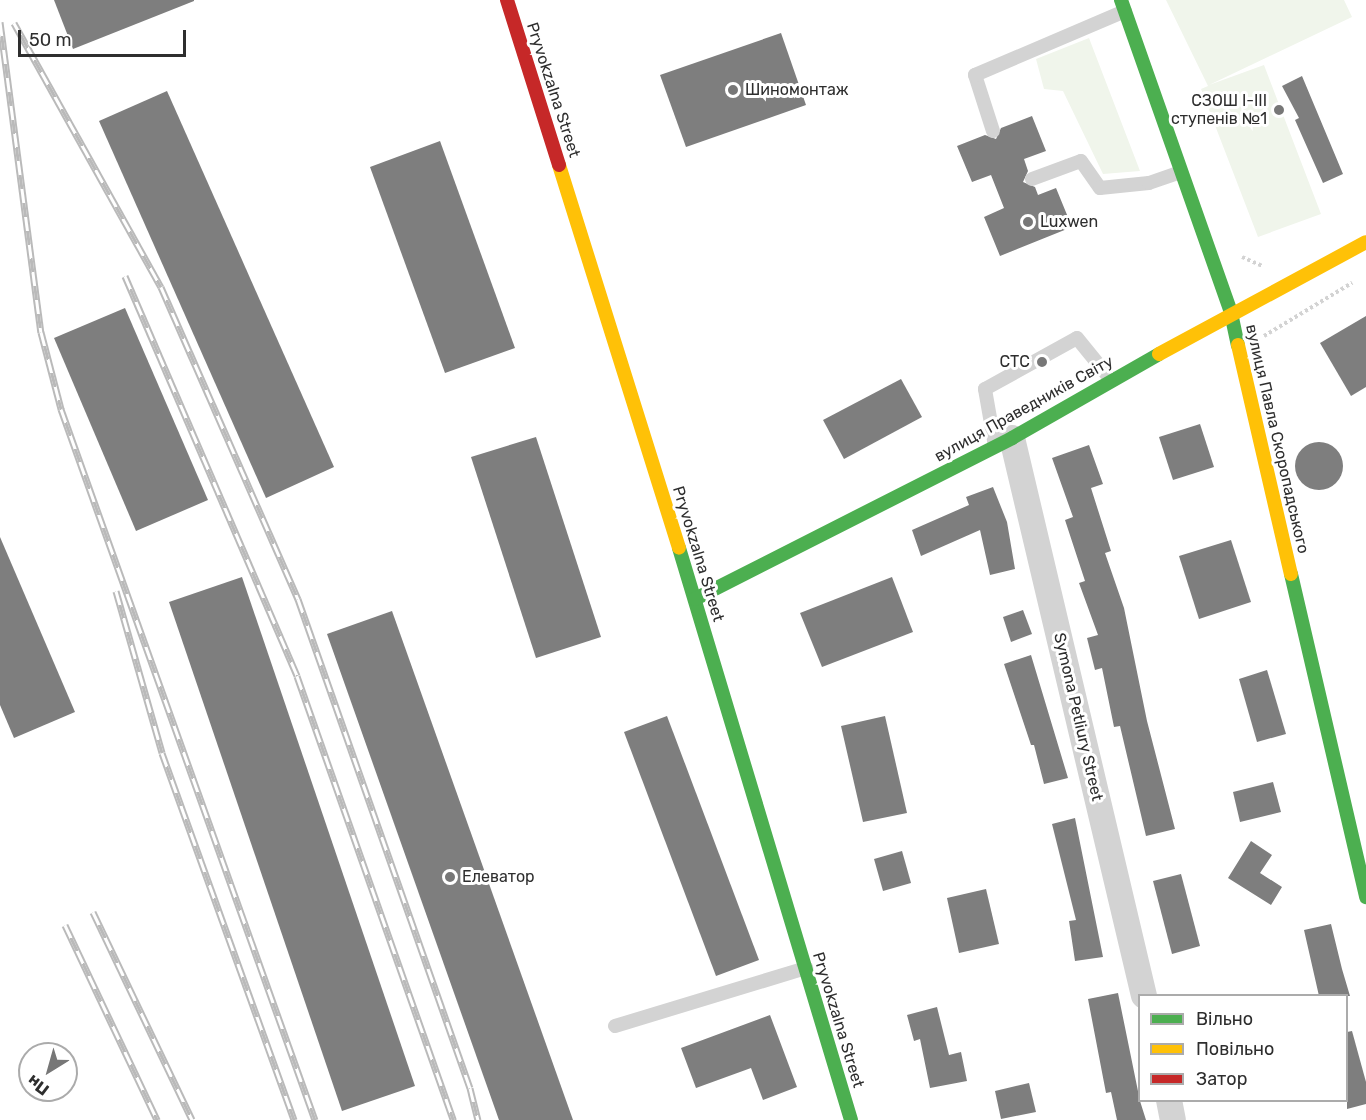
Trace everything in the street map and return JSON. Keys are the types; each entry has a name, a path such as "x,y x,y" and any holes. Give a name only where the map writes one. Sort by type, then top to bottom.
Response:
{"street":[{"name":"Pryvokzalna Street","path":"507,0 695,598 851,1120"},
{"name":"вулиця Павла Скоропадського","path":"1123,5 1231,313 1366,897"},
{"name":"вулиця Праведників Світу","path":"695,598 1003,442 1231,313 1366,242"},
{"name":"Symona Petliury Street","path":"1003,442 1143,994"},
{"path":"1169,1102 1173,1120"}],"lane":[{"path":"993,131 975,75 1123,5"},
{"path":"1032,179 1081,161 1100,188 1149,183 1181,172"},
{"path":"1003,442 985,389 1077,338 1112,381"},
{"path":"615,1026 806,968"}],"path":[{"path":"1233,250 1246,261 1272,267"},
{"path":"1259,343 1272,327 1356,281"}],"shaded area":[{"path":"1166,0 1344,0 1352,17 1209,85 1264,65 1321,214 1258,237 1201,89 1208,86"},
{"path":"1089,38 1140,171 1103,174 1063,91 1044,89 1036,59"}],"building":[{"path":"54,0 194,0 194,1 73,49"},
{"name":"Шиномонтаж","path":"781,33 806,105 686,147 660,75"},
{"path":"1302,76 1343,174 1323,183 1295,120 1299,118 1282,86"},
{"path":"167,91 334,467 266,498 99,121"},
{"path":"1032,116 1046,151 1024,159 1028,171 1023,182 1035,187 1038,195 1056,188 1072,227 1000,256 984,217 1004,208 991,175 972,182 957,146 985,135 996,139 1001,128"},
{"path":"440,141 515,348 445,373 370,167"},
{"path":"125,308 208,500 136,531 54,338"},
{"path":"1366,316 1366,387 1351,396 1320,343"},
{"path":"901,379 922,417 844,459 823,420"},
{"path":"1200,424 1214,467 1173,480 1159,437"},
{"path":"536,437 601,637 536,658 471,457"},
{"path":"1314,442 1324,442 1339,452 1343,466 1342,475 1333,486 1324,490 1314,490 1299,480 1295,471 1295,461 1305,446"},
{"path":"1089,445 1103,484 1091,488 1111,551 1105,553 1124,608 1147,721 1175,829 1146,836 1120,726 1114,727 1102,668 1095,670 1087,638 1098,635 1079,583 1085,581 1065,520 1073,517 1052,458"},
{"path":"993,487 1007,522 1015,569 990,575 980,530 921,556 912,530 969,505 966,497"},
{"path":"0,537 75,712 14,738 0,705"},
{"path":"1231,540 1251,602 1199,619 1179,556"},
{"path":"242,577 415,1086 342,1111 169,602"},
{"path":"892,577 913,632 822,667 800,613"},
{"path":"1023,610 1032,634 1011,642 1003,617"},
{"name":"Елеватор","path":"392,611 573,1120 499,1120 327,634"},
{"path":"1031,655 1068,778 1044,784 1034,745 1031,745 1004,664"},
{"path":"1267,670 1286,734 1257,742 1239,679"},
{"path":"667,716 759,960 716,976 624,732"},
{"path":"885,716 907,813 863,822 841,726"},
{"path":"1273,782 1281,812 1240,822 1233,792"},
{"path":"1075,818 1103,957 1075,961 1069,921 1076,920 1052,824"},
{"path":"1251,841 1272,855 1260,873 1282,887 1271,905 1228,878"},
{"path":"902,851 911,883 883,891 874,859"},
{"path":"1181,874 1200,946 1172,954 1153,881"},
{"path":"986,889 999,944 959,953 947,898"},
{"path":"1331,924 1350,996 1348,994 1319,994 1304,930"},
{"path":"1118,993 1138,1091 1138,1102 1140,1102 1146,1120 1117,1120 1111,1092 1106,1093 1088,999"},
{"path":"937,1007 949,1055 961,1052 967,1081 930,1088 920,1039 914,1041 907,1015"},
{"path":"770,1015 797,1087 763,1100 751,1068 696,1088 681,1048"},
{"path":"1352,1031 1366,1082 1366,1104 1347,1109 1348,1102 1348,1032"},
{"path":"1029,1083 1036,1112 1001,1119 995,1091"}],"railway":[{"path":"0,22 41,332 61,409 315,1120"},
{"path":"14,23 161,287 298,599 470,1088 478,1120"},
{"path":"125,276 297,676 453,1120"},
{"path":"116,591 162,753 294,1120"},
{"path":"93,912 192,1120"},
{"path":"65,925 157,1120"}],"traffic: fast":[{"path":"1121,0 1231,313 1238,345"},
{"path":"695,599 1012,438 1159,354"},
{"path":"679,548 851,1120"},
{"path":"1291,574 1366,897"}],"traffic: slow":[{"path":"559,165 679,548"},
{"path":"1159,354 1366,242"},
{"path":"1238,345 1291,574"}],"traffic: jam":[{"path":"507,0 559,165"}],"place":[{"name":"Шиномонтаж","path":"733,90"},
{"name":"СЗОШ І-ІІІ ступенів №1","path":"1279,110"},
{"name":"Luxwen","path":"1028,222"},
{"name":"СТС","path":"1042,362"},
{"name":"Елеватор","path":"450,877"}]}
